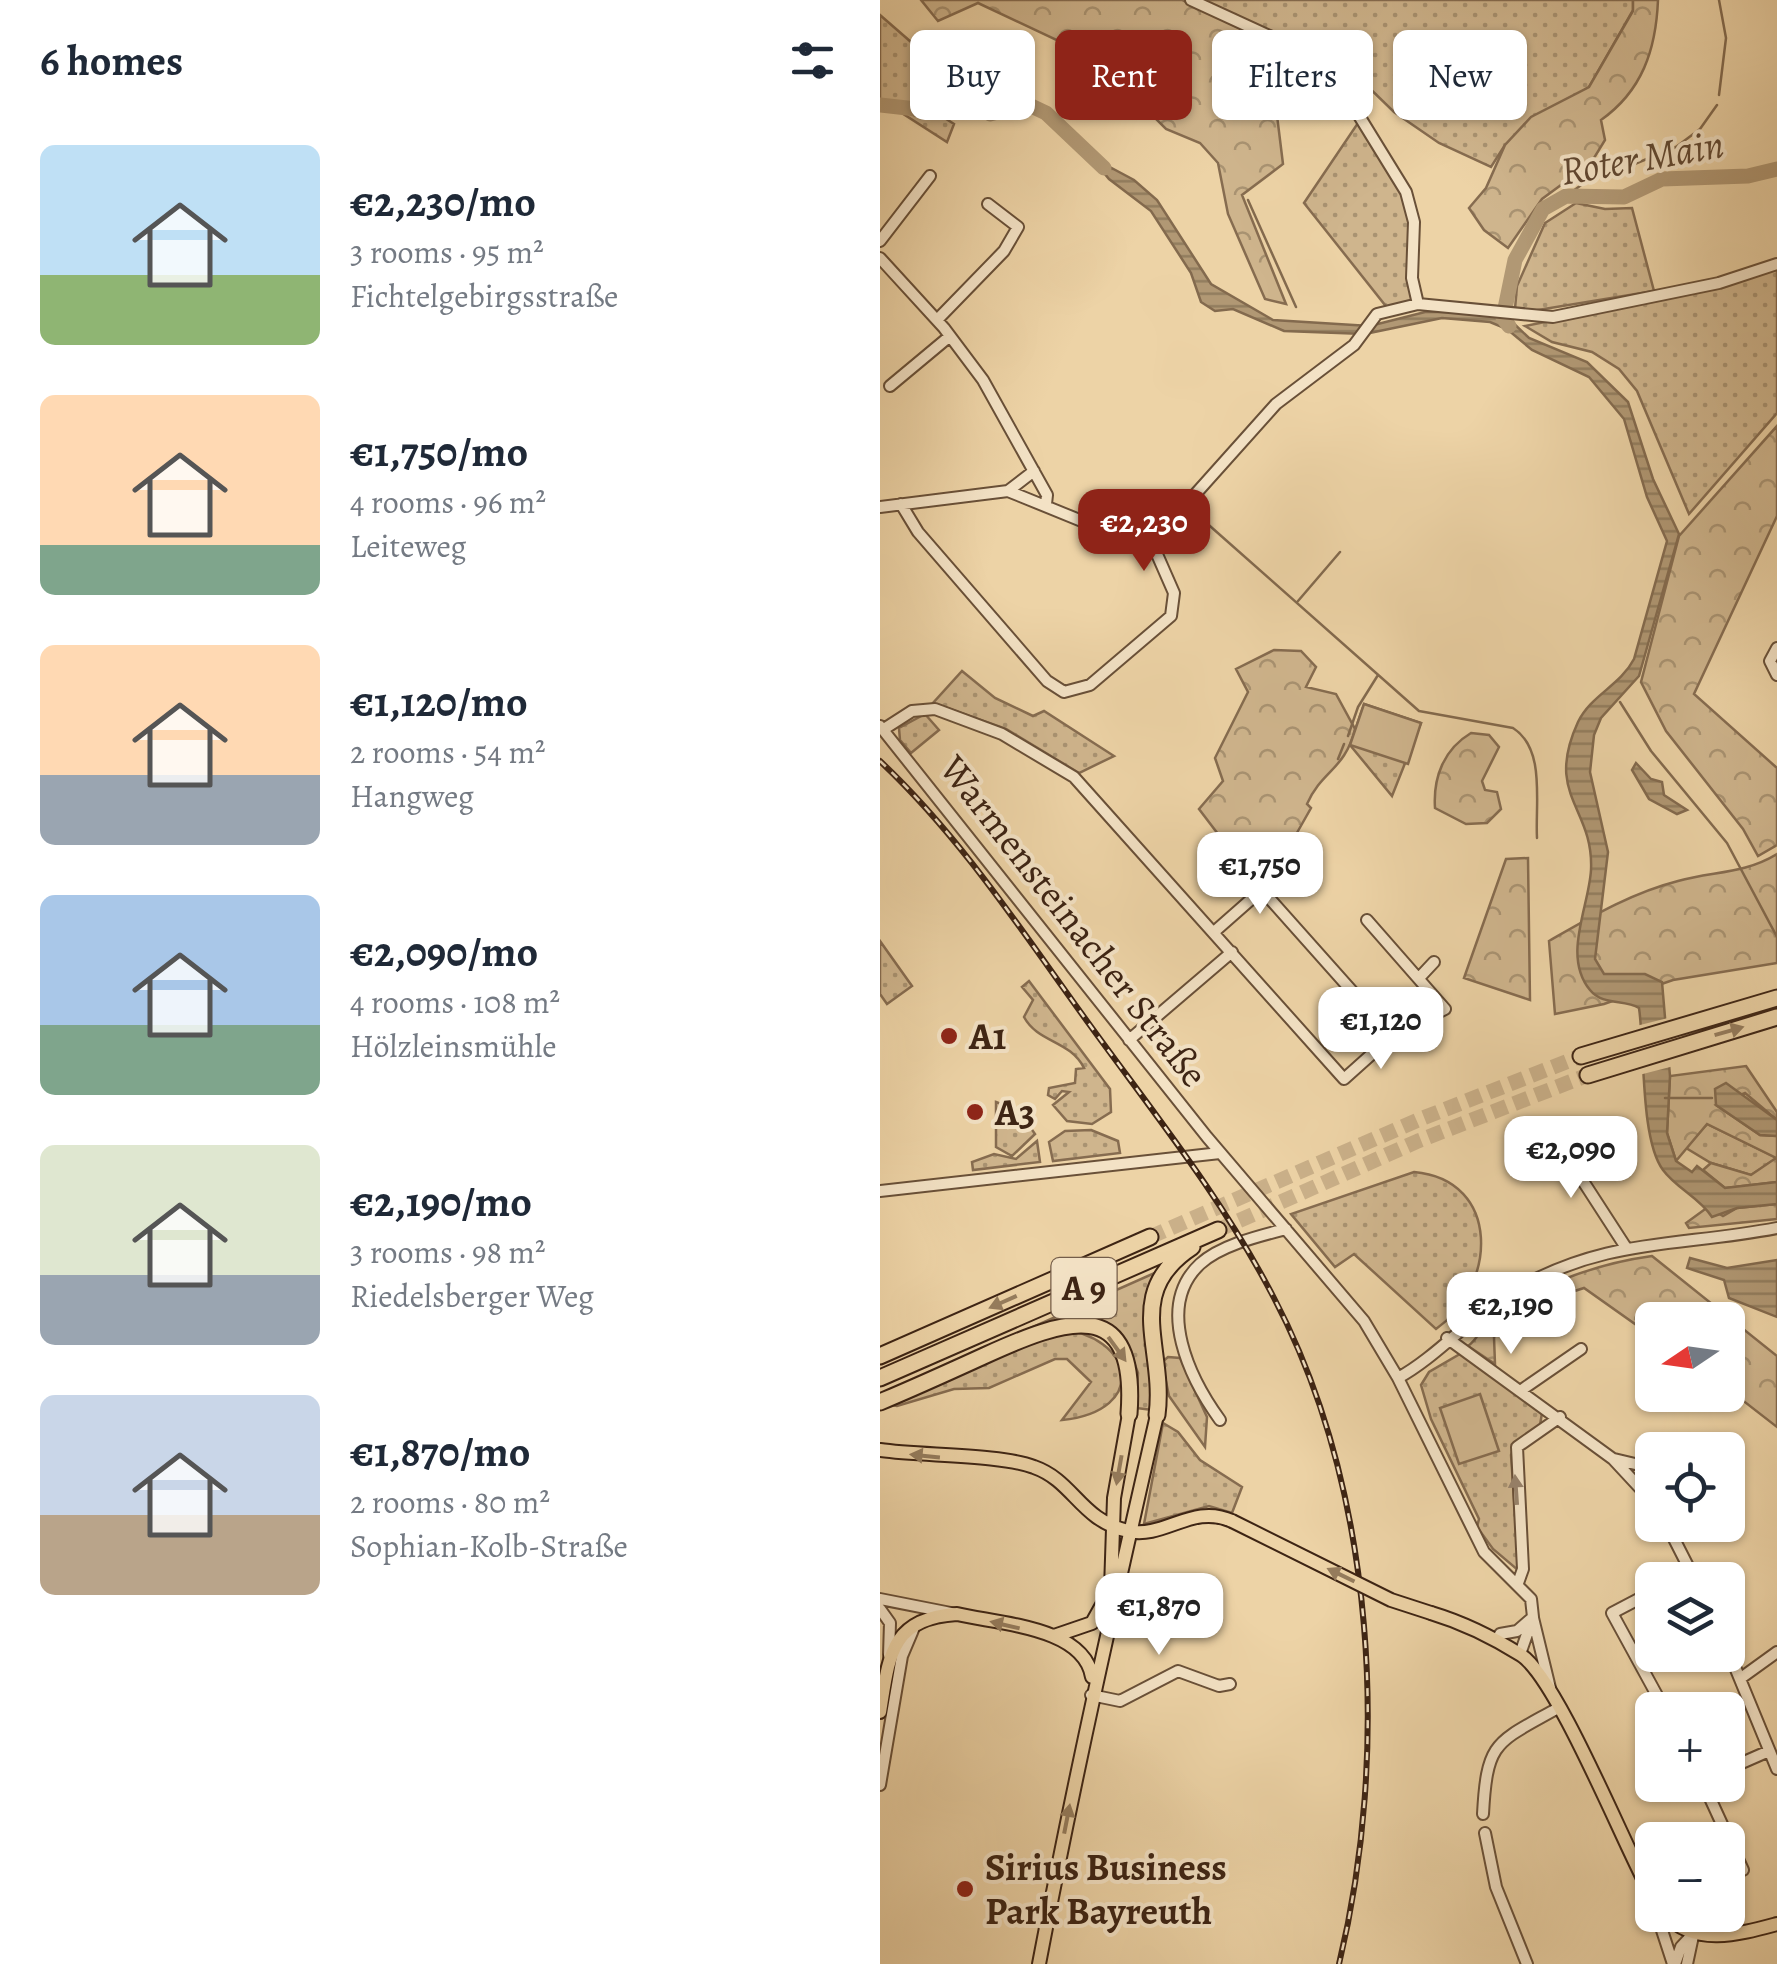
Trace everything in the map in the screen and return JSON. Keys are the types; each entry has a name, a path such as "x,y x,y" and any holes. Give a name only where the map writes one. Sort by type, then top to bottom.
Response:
{"highway":[{"path":"1581,1056 1777,998"},
{"path":"1588,1076 1775,1018"},
{"name":"A 9","path":"880,1378 1218,1230 1168,1266 1155,1286 1150,1311 1160,1377 1157,1415"},
{"name":"A 9","path":"880,1356 1150,1237"},
{"path":"880,1402 1047,1328 1078,1323 1098,1328 1124,1352 1130,1376 1130,1414"}],"main road":[{"path":"1052,1637 1083,1630 1106,1604 1112,1577 1112,1525 1130,1414"},
{"path":"1041,1964 1092,1690 1157,1415"},
{"path":"880,1450 1018,1462 1039,1468 1061,1484 1085,1512 1132,1532 1201,1514 1232,1521 1392,1600 1454,1620 1520,1654 1558,1708 1635,1862"},
{"path":"880,1712 889,1659 900,1636 916,1624 958,1614 1052,1637 1086,1655 1092,1690"},
{"path":"1691,1932 1728,1935 1777,1924"}],"street":[{"path":"1192,0 1326,62 1406,192 1414,222 1412,278 1418,304"},
{"path":"880,241 930,176"},
{"path":"938,320 1004,251 1018,227 988,204"},
{"path":"880,258 938,320 983,380 1047,495 1046,504"},
{"path":"880,507 1008,491 1104,530 1149,536 1175,515 1276,404 1360,337 1377,314 1418,304 1553,316 1719,283 1777,264"},
{"path":"890,386 950,336"},
{"path":"1008,491 1034,471"},
{"path":"901,504 918,532 1047,681 1064,692 1087,687 1171,616 1174,593 1149,536"},
{"path":"1777,648 1770,662 1777,675"},
{"path":"882,728 912,711 935,708 1002,734 1056,763 1079,782 1344,1078 1392,1036 1444,1012 1444,1006 1367,920"},
{"name":"Warmensteinacher Straße","path":"882,728 1220,1153 1364,1321 1398,1378 1478,1543 1490,1561 1518,1583"},
{"path":"1214,932 1281,873"},
{"path":"1260,889 1392,1036"},
{"path":"1129,1040 1232,952"},
{"path":"1420,978 1434,962"},
{"path":"1559,1144 1625,1246"},
{"path":"880,1191 1220,1153"},
{"path":"1398,1378 1447,1338 1535,1279 1625,1246 1777,1228"},
{"path":"1220,1420 1200,1389 1182,1348 1184,1293 1201,1263 1286,1229"},
{"path":"1447,1338 1614,1458 1635,1481"},
{"path":"1523,1389 1581,1350"},
{"path":"1550,1694 1532,1599 1518,1583 1523,1569 1517,1447 1560,1417"},
{"path":"1614,1458 1635,1464"},
{"path":"880,1599 958,1614"},
{"path":"1635,1601 1612,1613 1635,1655"},
{"path":"880,1609 890,1623 889,1659"},
{"path":"1500,1634 1516,1631 1533,1618"},
{"path":"1520,1654 1533,1618"},
{"path":"880,1785 902,1656 916,1624"},
{"path":"1740,1678 1777,1652"},
{"path":"1092,1690 1120,1701 1178,1671 1218,1686 1230,1684"},
{"path":"1737,1672 1777,1769"},
{"path":"1483,1814 1485,1776 1494,1748 1558,1708"},
{"path":"1745,1761 1769,1750"},
{"path":"1485,1833 1496,1888 1527,1964"},
{"path":"1663,1932 1674,1964"},
{"path":"1674,1964 1680,1947 1694,1934"},
{"path":"1686,1964 1694,1934"}],"green space":[{"path":"921,0 1182,0 1243,30 1212,30 1212,120 1278,120 1283,164 1242,195 1286,304 1265,299 1228,214 1218,163 1200,143 1166,129 1157,120 1192,120 1192,30 1055,30 1055,39 978,3 938,21"},
{"path":"1191,0 1633,0 1633,10 1589,87 1505,145 1491,167 1439,143 1406,120 1527,120 1527,30 1393,30 1393,111 1373,92 1373,30 1257,30"},
{"path":"1633,0 1658,0 1650,52 1637,82 1601,120 1605,140 1591,163 1542,199 1508,248 1484,230 1469,208 1486,188 1505,145 1531,117 1589,87 1633,11"},
{"path":"880,15 910,41 910,118 880,99"},
{"path":"913,120 948,120 954,124 947,142"},
{"path":"1360,120 1364,120 1406,192 1418,304 1389,310 1304,203"},
{"path":"1576,203 1605,209 1632,208 1654,291 1532,311 1515,309 1517,286 1545,223"},
{"path":"1777,269 1777,413 1689,514 1637,391 1619,369 1592,352 1552,342 1525,326 1722,286"},
{"path":"1777,426 1777,516 1694,694 1777,768 1777,845 1758,856 1743,829 1666,731 1641,682 1679,536"},
{"path":"1274,650 1301,651 1316,667 1306,687 1336,694 1355,729 1345,753 1313,793 1307,804 1311,808 1277,868 1256,845 1231,851 1199,809 1223,781 1215,758 1248,692 1236,669"},
{"path":"962,671 995,698 1033,716 1044,711 1114,756 1079,773 1006,729 933,703"},
{"path":"1364,704 1421,723 1392,796 1350,745"},
{"path":"1364,704 1421,723 1408,764 1350,745"},
{"path":"925,714 939,730 911,753 900,740 899,728"},
{"path":"1471,733 1489,735 1499,747 1482,781 1485,790 1497,792 1501,809 1487,823 1466,824 1435,808 1442,765 1454,747"},
{"path":"1777,854 1777,963 1673,980 1604,1004 1555,1014 1549,941 1644,892 1741,869"},
{"path":"1528,858 1530,1000 1464,978 1506,859"},
{"path":"880,941 912,986 887,1004 880,994"},
{"path":"1029,981 1110,1089 1111,1112 1092,1124 1067,1121 1053,1105 1069,1092 1062,1091 1055,1099 1048,1095 1049,1088 1075,1083 1076,1069 1084,1068 1071,1052 1037,1032 1024,1017 1033,1000 1022,987"},
{"path":"1746,1066 1777,1112 1777,1120 1745,1093 1716,1105 1760,1135 1777,1136 1777,1182 1725,1188 1703,1170 1711,1163 1751,1175 1776,1158 1707,1124 1676,1161 1667,1133 1670,1076"},
{"path":"996,1102 1019,1111 1035,1134 1012,1156 996,1147"},
{"path":"1707,1124 1777,1158 1751,1175 1711,1163 1686,1148"},
{"path":"1091,1130 1118,1141 1120,1153 1053,1161 1049,1142 1065,1131"},
{"path":"1037,1141 1040,1162 973,1170 972,1162 994,1154 1016,1159"},
{"path":"1414,1172 1443,1179 1463,1194 1476,1214 1481,1237 1479,1263 1471,1287 1456,1310 1436,1329 1354,1254 1335,1267 1291,1214"},
{"path":"1777,1204 1777,1219 1689,1228 1686,1223 1708,1207 1723,1216 1737,1208"},
{"path":"1652,1256 1710,1302 1635,1302 1635,1324 1584,1288 1541,1302 1494,1337 1495,1364 1468,1346 1488,1323 1525,1298 1608,1265"},
{"path":"1159,1271 1150,1288 1145,1322 1153,1410 1136,1408 1138,1373 1129,1349 1075,1319 1024,1331"},
{"path":"1058,1329 1084,1334 1103,1344 1116,1358 1122,1373 1119,1389 1109,1403 1090,1414 1062,1420 1091,1382 1067,1359 1055,1359 989,1388 954,1389 897,1406 884,1404"},
{"path":"1745,1330 1777,1356 1777,1427 1745,1402"},
{"path":"1460,1354 1542,1413 1540,1425 1517,1441 1511,1455 1519,1571 1493,1549 1477,1527 1479,1519 1431,1419 1421,1385 1429,1372"},
{"path":"1168,1357 1180,1358 1207,1417 1205,1447 1169,1396 1162,1362"},
{"path":"1480,1394 1499,1451 1459,1464 1440,1408"},
{"path":"1163,1423 1178,1432 1200,1460 1242,1487 1232,1513 1209,1506 1144,1524"}],"shaded area":[{"path":"1091,157 1134,180 1157,200 1211,284 1273,320 1370,326 1425,312 1467,312 1508,318 1529,338 1587,362 1628,402 1653,479 1679,534 1639,676 1601,718 1594,735 1590,772 1608,852 1595,959 1604,974 1645,974 1662,982 1670,1076 1667,1133 1676,1161 1692,1172 1697,1166 1725,1188 1777,1182 1777,1204 1737,1208 1712,1217 1663,1170 1650,1137 1639,1008 1595,995 1582,977 1578,962 1579,931 1591,870 1590,849 1568,785 1569,747 1584,713 1634,659 1667,541 1647,497 1624,419 1589,377 1532,350 1507,329 1490,322 1442,318 1365,334 1284,331 1233,309 1215,311 1201,302 1191,273 1151,211 1109,179"},
{"path":"1636,763 1651,779 1662,782 1664,795 1687,810 1677,814 1649,799 1632,770"},
{"path":"1726,1083 1777,1120 1777,1136 1760,1135 1716,1105 1715,1089"},
{"path":"1690,1258 1727,1268 1777,1260 1777,1317 1729,1298 1724,1280 1687,1268"}],"pier":[{"path":"1672,1017 1674,1066 1639,1075 1636,1026"}],"waterway":[{"path":"1719,0 1726,38 1719,95"},
{"path":"880,105 925,110 964,93 990,114 1027,104 1046,113 1104,168"},
{"path":"1566,196 1598,173 1620,170 1676,147 1700,129 1717,105"},
{"name":"Roter Main","path":"1509,326 1503,318 1515,260 1543,209 1566,196 1624,197 1662,179 1748,176 1777,169"},
{"path":"1248,200 1296,307"},
{"path":"1202,519 1419,711 1513,728 1523,737 1535,763 1537,838"},
{"path":"1298,601 1340,552"},
{"path":"1348,736 1358,707 1378,675"},
{"name":"Roter Main","path":"1620,702 1651,751 1727,843 1777,937"},
{"path":"1338,759 1344,744"},
{"name":"Roter Main","path":"1665,1098 1712,1098"}],"tunnel":[{"path":"1150,1237 1418,1120 1581,1056"},
{"path":"1218,1230 1418,1141 1588,1075"}],"railway":[{"path":"880,761 939,823 992,889 1188,1160 1254,1262 1308,1374 1334,1455 1353,1539 1364,1625 1368,1712 1365,1798 1355,1883 1339,1964"}],"place":[{"name":"A1","path":"949,1036"},
{"name":"A3","path":"975,1112"},
{"name":"Sirius Business Park Bayreuth","path":"965,1889"}]}
